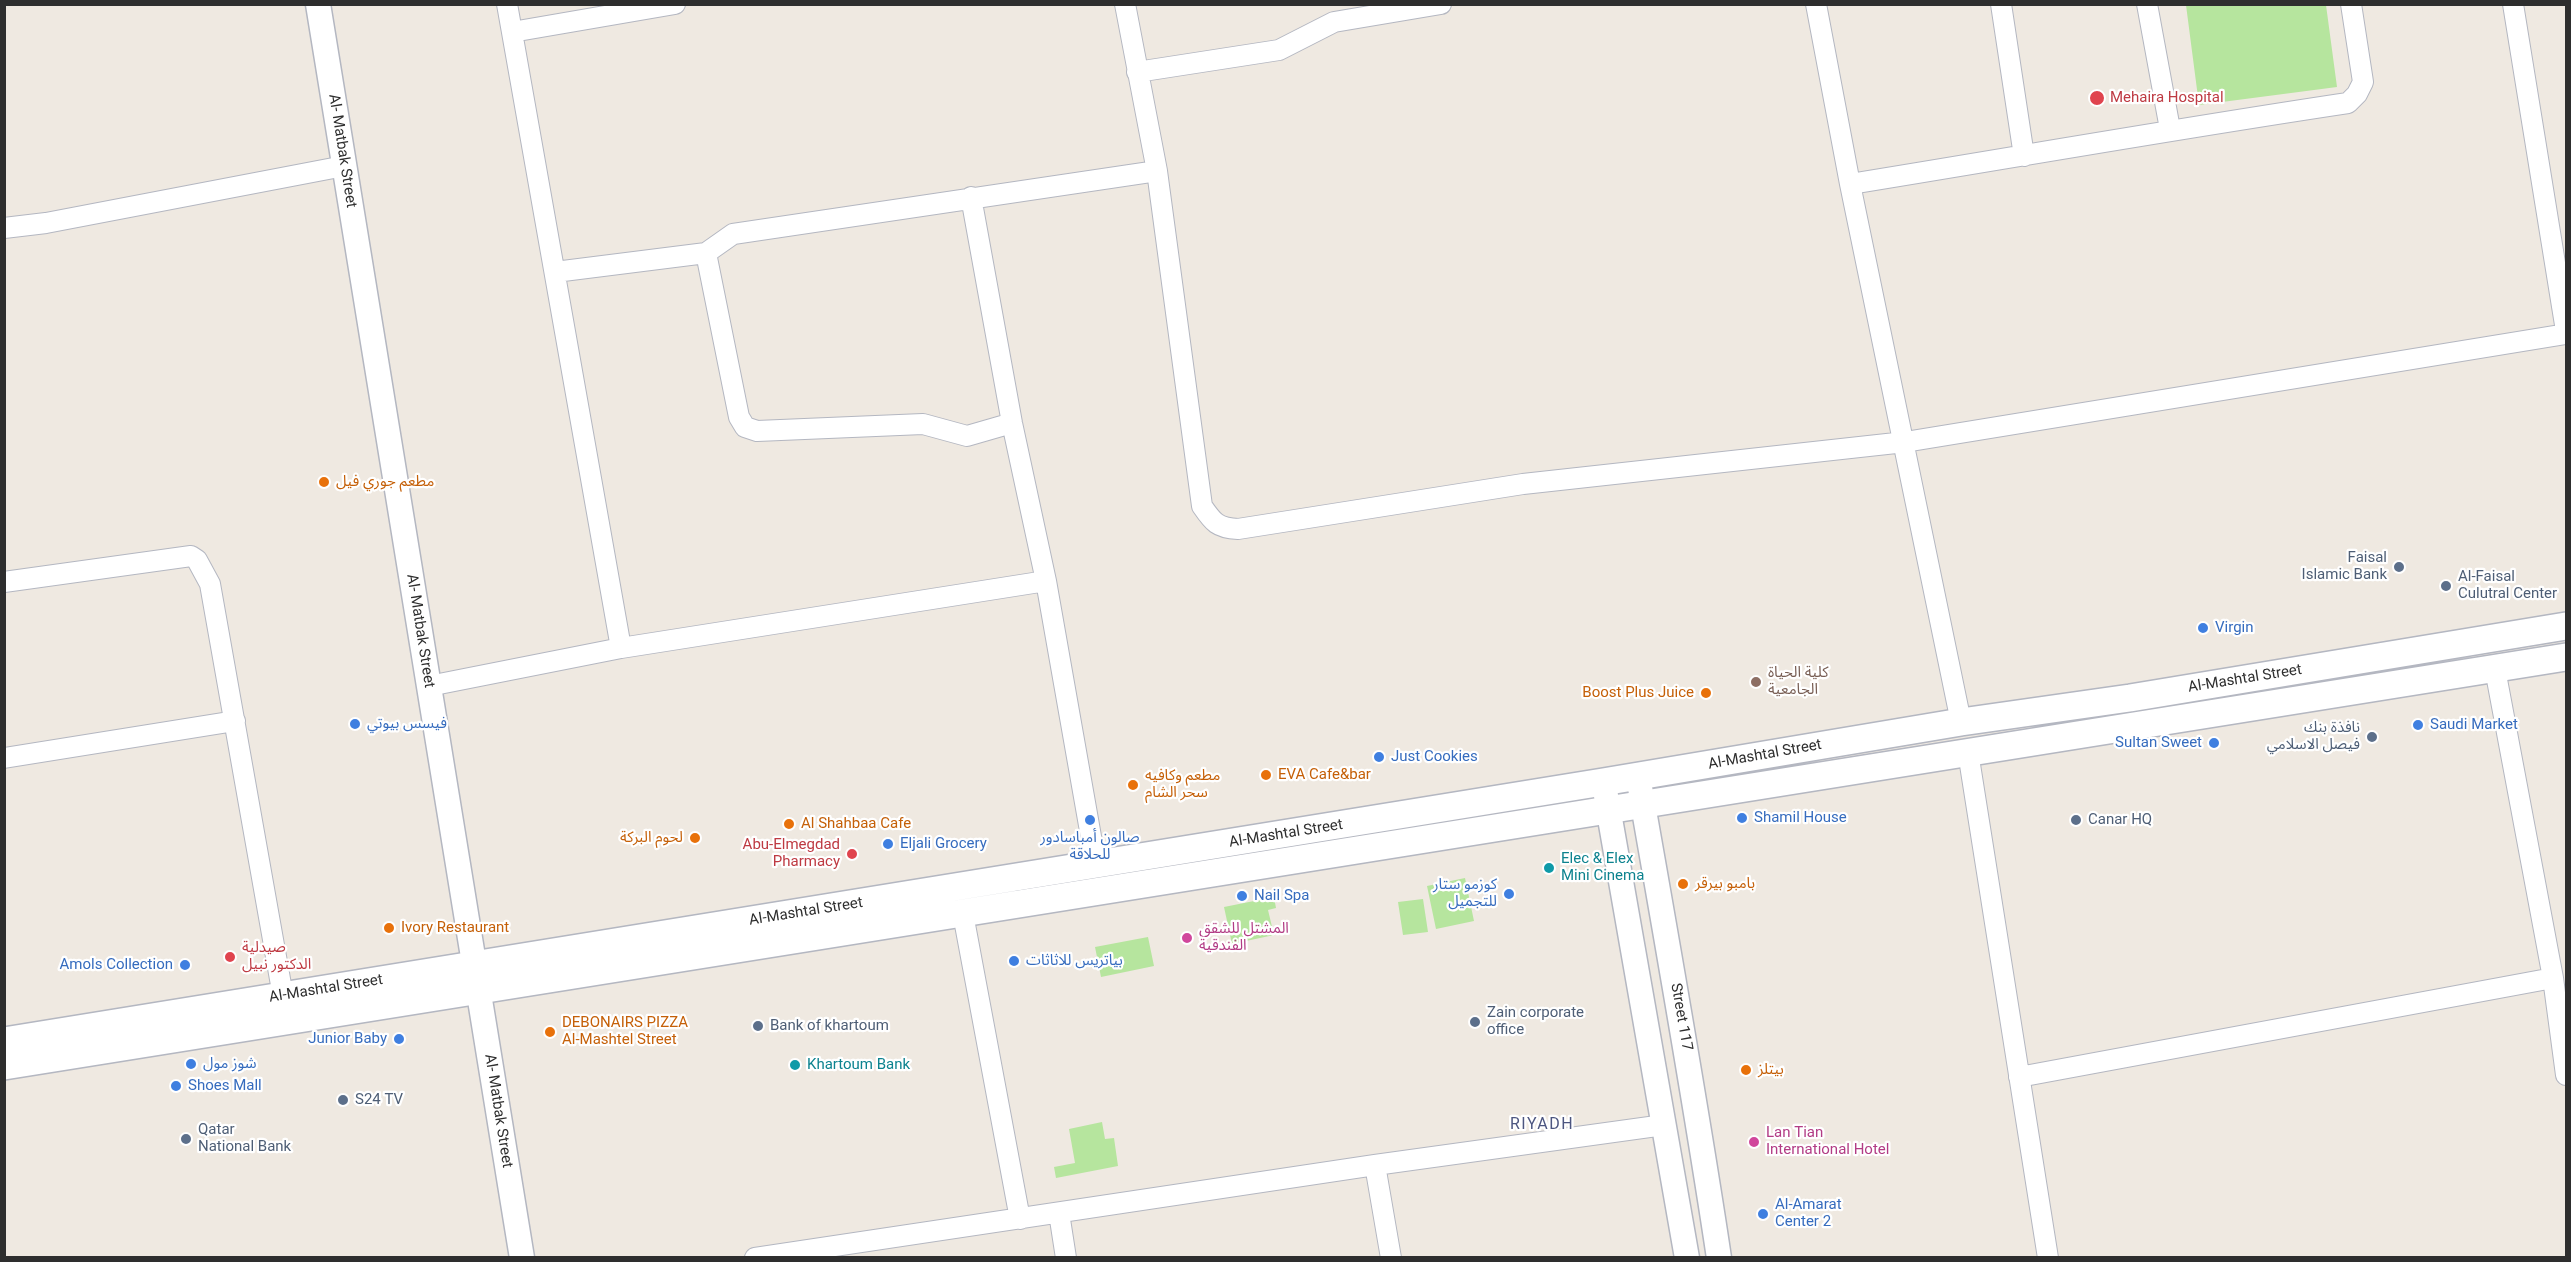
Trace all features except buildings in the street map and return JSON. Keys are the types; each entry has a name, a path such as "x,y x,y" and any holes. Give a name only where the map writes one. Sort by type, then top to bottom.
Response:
{"main road":[{"name":"Al-Mashtal Street","path":"4,1066 1096,864 1961,722 2130,698 2566,626"},
{"name":"Al-Mashtal Street","path":"4,1041 284,996 476,978 963,914 2566,657"}],"street":[{"name":"Al- Matbak Street","path":"318,4 522,1257"},
{"path":"507,4 621,648"},
{"path":"512,32 675,4"},
{"path":"1125,4 1157,171 1202,506 1212,521 1224,528 1238,529 1523,484 1905,442 2566,332 2513,4"},
{"path":"1137,72 1279,50 1334,22 1441,4"},
{"path":"1816,4 1850,184 1961,722"},
{"path":"2001,4 2024,156"},
{"path":"2147,4 2170,129"},
{"path":"1850,184 2024,156 2170,129 2348,103 2357,94 2363,82 2351,4"},
{"path":"4,228 46,223 344,166"},
{"path":"555,272 706,253 734,234 1157,171"},
{"path":"971,197 1012,423 1046,580 1096,864"},
{"path":"706,253 739,417 745,428 757,431 923,424 967,436 1012,423"},
{"path":"4,582 190,556 197,560 210,584 284,996"},
{"path":"429,686 621,648 1046,580"},
{"path":"2495,669 2553,978 2566,1076"},
{"path":"4,758 235,721"},
{"path":"1968,752 2048,1257"},
{"name":"Street 117","path":"1638,776 1655,881 1679,1002 1719,1257"},
{"path":"1604,782 1687,1257"},
{"path":"1622,887 1655,881"},
{"path":"963,914 1020,1219"},
{"path":"2019,1077 2553,978"},
{"path":"755,1257 864,1249 1020,1219 1375,1165 1664,1125"},
{"path":"1375,1165 1391,1257"},
{"path":"1059,1213 1066,1257"}],"green space":[{"path":"2186,5 2326,5 2337,87 2199,105"},
{"path":"1465,878 1474,921 1436,929 1427,886"},
{"path":"1274,897 1276,908 1268,910 1274,935 1232,944 1224,907"},
{"path":"1423,899 1428,932 1403,935 1398,902"},
{"path":"1148,937 1154,966 1101,977 1095,947"},
{"path":"1102,1122 1105,1139 1114,1138 1118,1166 1056,1178 1054,1167 1075,1163 1069,1129"}],"place":[{"name":"Mehaira Hospital","path":"2097,98"},
{"name":"مطعم جوري فيل","path":"324,482"},
{"name":"Faisal Islamic Bank","path":"2399,567"},
{"name":"Al-Faisal Culutral Center","path":"2446,586"},
{"name":"Virgin","path":"2203,628"},
{"name":"كلية الحياة الجامعية","path":"1756,682"},
{"name":"Boost Plus Juice","path":"1706,693"},
{"name":"فيسس بيوتي","path":"355,724"},
{"name":"Saudi Market","path":"2418,725"},
{"name":"نافذة بنك فيصل الاسلامي","path":"2372,737"},
{"name":"Sultan Sweet","path":"2214,743"},
{"name":"Just Cookies","path":"1379,757"},
{"name":"EVA Cafe&bar","path":"1266,775"},
{"name":"مطعم وكافيه سحر الشام","path":"1133,785"},
{"name":"Shamil House","path":"1742,818"},
{"name":"صالون أمباسادور للحلاقة","path":"1090,820"},
{"name":"Canar HQ","path":"2076,820"},
{"name":"Al Shahbaa Cafe","path":"789,824"},
{"name":"لحوم البركة","path":"695,838"},
{"name":"Eljali Grocery","path":"888,844"},
{"name":"Abu-Elmegdad Pharmacy","path":"852,854"},
{"name":"Elec & Elex Mini Cinema","path":"1549,868"},
{"name":"بامبو بيرقر","path":"1683,884"},
{"name":"كوزمو ستار للتجميل","path":"1509,894"},
{"name":"Nail Spa","path":"1242,896"},
{"name":"Ivory Restaurant","path":"389,928"},
{"name":"المشتل للشقق الفندقية","path":"1187,938"},
{"name":"صيدلية الدكتور نبيل","path":"230,957"},
{"name":"بياتريس للاثاثات","path":"1014,961"},
{"name":"Amols Collection","path":"185,965"},
{"name":"Zain corporate office","path":"1475,1022"},
{"name":"Bank of khartoum","path":"758,1026"},
{"name":"DEBONAIRS PIZZA Al-Mashtel Street","path":"550,1032"},
{"name":"Junior Baby","path":"399,1039"},
{"name":"شوز مول","path":"191,1064"},
{"name":"Khartoum Bank","path":"795,1065"},
{"name":"بيتلز","path":"1746,1070"},
{"name":"Shoes Mall","path":"176,1086"},
{"name":"S24 TV","path":"343,1100"},
{"name":"Qatar National Bank","path":"186,1139"},
{"name":"Lan Tian International Hotel","path":"1754,1142"},
{"name":"Al-Amarat Center 2","path":"1763,1214"}],"district":[{"name":"RIYADH","path":"1542,1125"}]}
